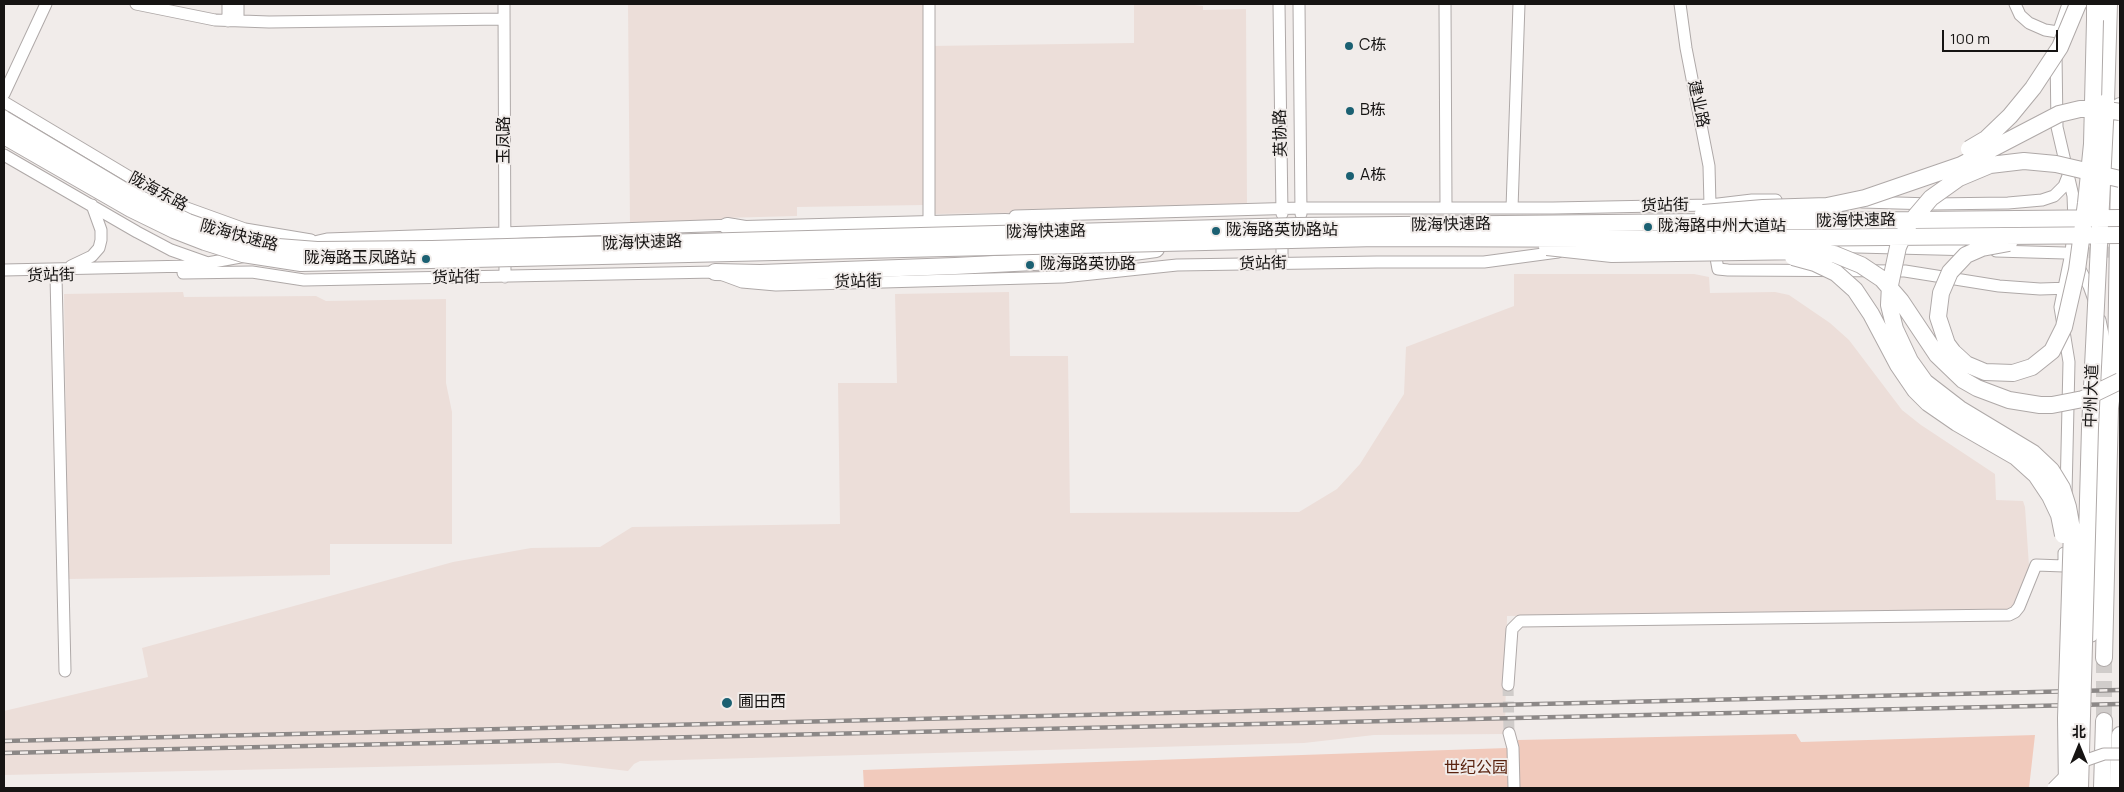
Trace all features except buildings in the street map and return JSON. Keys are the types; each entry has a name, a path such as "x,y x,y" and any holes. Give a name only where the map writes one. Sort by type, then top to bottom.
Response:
{"highway":[{"path":"1929,176 1986,139 2023,102 2042,77 2060,47 2078,4"},
{"name":"中州大道","path":"2098,658 2110,408 2116,364 2113,104 2109,4"},
{"path":"2078,235 2055,243 2020,242 1996,245 1973,252 1956,265 1944,283 1938,308 1943,335 1953,352 1966,364 1985,372 2013,373 2027,370 2039,363 2052,352 2060,337 2070,305 2086,203 2092,144 2095,12"},
{"name":"中州大道","path":"2080,788 2090,437 2113,104"},
{"path":"1621,223 1763,208 1826,206 1865,198 1975,158 2059,114 2080,109 2101,109 2120,112"},
{"name":"陇海快速路","path":"4,119 171,215 233,238 265,246 292,249 432,249 1296,226 2120,218"},
{"name":"陇海快速路","path":"4,136 131,209 174,230 222,248 288,262 586,258 1377,238 1656,239 2120,235"},
{"path":"2067,788 2066,718 2072,529 2062,488 2051,470 2033,453 1960,409 1926,382 1910,361 1897,335 1889,305 1890,285 1898,247 1914,216 1931,198 1959,178 1990,165 2024,161 2056,164 2120,178"},
{"path":"727,226 758,229 1005,222 1138,230"},
{"path":"1476,238 1595,254 1769,251 1834,254 1861,265 1882,279 1894,292 1929,345 1963,380 1977,388 1996,396 2031,404 2057,404 2084,399 2120,381"},
{"path":"715,272 760,273 1072,260 1208,242"},
{"path":"1769,251 1815,263 1836,273 1847,281 1866,305 1898,366 1915,390 1942,413 1972,433 2016,458 2036,476 2050,496 2059,515 2070,586"},
{"path":"2058,788 2066,718"},
{"path":"2097,720 2102,788"},
{"path":"2118,788 2120,735"}],"street":[{"path":"4,94 46,4"},
{"path":"136,4 215,20 233,21 504,20"},
{"path":"228,4 233,21"},
{"path":"233,21 238,4"},
{"name":"玉凤路","path":"504,4 505,277"},
{"path":"929,4 929,217"},
{"name":"英协路","path":"1279,4 1282,263"},
{"name":"英协路","path":"1299,4 1301,263"},
{"path":"1445,4 1446,207"},
{"path":"1512,208 1518,4"},
{"name":"建业路","path":"1680,4 1686,48 1709,166 1710,206"},
{"path":"2015,4 2020,15 2029,23 2045,30 2058,32"},
{"path":"1508,685 1511,634 1514,626 1520,622 2009,615 2015,612 2024,599 2036,565 2064,566 2069,371 2061,316 2061,300 2074,211 2073,196 2056,117 2056,44 2058,32 2068,4"},
{"name":"陇海东路","path":"4,102 163,197 184,207 245,229 307,240 327,239"},
{"path":"4,155 170,250 210,264 252,272"},
{"path":"1710,206 1752,200 1932,204 2008,203 2042,200 2054,196 2064,186 2068,176"},
{"path":"66,268 92,256 99,248 101,230 92,206"},
{"path":"1710,206 1763,214 2064,212"},
{"name":"货站街","path":"4,270 191,266 210,264 327,239 505,232 727,226 929,217 1301,208 1710,206"},
{"name":"货站街","path":"4,277 252,272 304,280 715,272 742,282 776,285 1063,277 1178,265 1484,262 1611,245 1852,246 2068,253"},
{"path":"1714,246 1718,269 1723,270 1905,270 1999,286 2064,289 2089,286"},
{"path":"2068,253 2089,286 2105,344 2110,408"},
{"path":"56,276 65,672"},
{"path":"2098,658 2105,344"},
{"path":"2088,788 2097,720"},
{"path":"1509,733 1513,748 1514,788"},
{"path":"2053,788 2078,763 2104,754 2120,754"}],"shaded area":[{"path":"628,4 923,4 924,205 797,207 797,216 722,218 722,224 630,226"},
{"path":"1134,4 1186,4 1203,6 1203,10 1246,9 1247,209 933,214 930,46 1134,43"},
{"path":"1514,274 1694,274 1709,277 1710,293 1775,292 1789,295 1830,323 1849,340 1902,410 1921,425 1995,474 1996,500 2023,501 2029,566 2023,591 2009,612 1507,616 1505,734 1374,735 1304,743 640,761 634,764 628,771 559,763 4,775 4,711 148,677 142,648 453,562 531,548 600,547 632,527 840,524 838,383 897,383 895,294 1009,292 1010,356 1068,356 1070,513 1299,512 1337,489 1360,464 1404,394 1406,347 1514,306"},
{"path":"183,292 184,297 316,296 326,301 446,299 446,383 452,412 452,544 330,544 330,575 68,579 64,294"}],"green space":[{"path":"1796,734 1801,742 2035,735 2029,788 1520,788 1518,740"},
{"name":"世纪公园","path":"1507,748 1508,788 864,788 863,770"}],"tunnel":[{"path":"2072,253 2120,252"},
{"path":"2104,658 2104,721"},
{"path":"1508,685 1509,733"}],"railway":[{"path":"4,741 2120,690"},
{"path":"4,753 2120,704"}],"place":[{"name":"C栋","path":"1349,46"},
{"name":"B栋","path":"1350,111"},
{"name":"A栋","path":"1350,176"},
{"name":"陇海路中州大道站","path":"1648,227"},
{"name":"陇海路英协路站","path":"1216,231"},
{"name":"陇海路玉凤路站","path":"426,259"},
{"name":"陇海路英协路","path":"1030,265"},
{"name":"圃田西","path":"727,703"}]}
